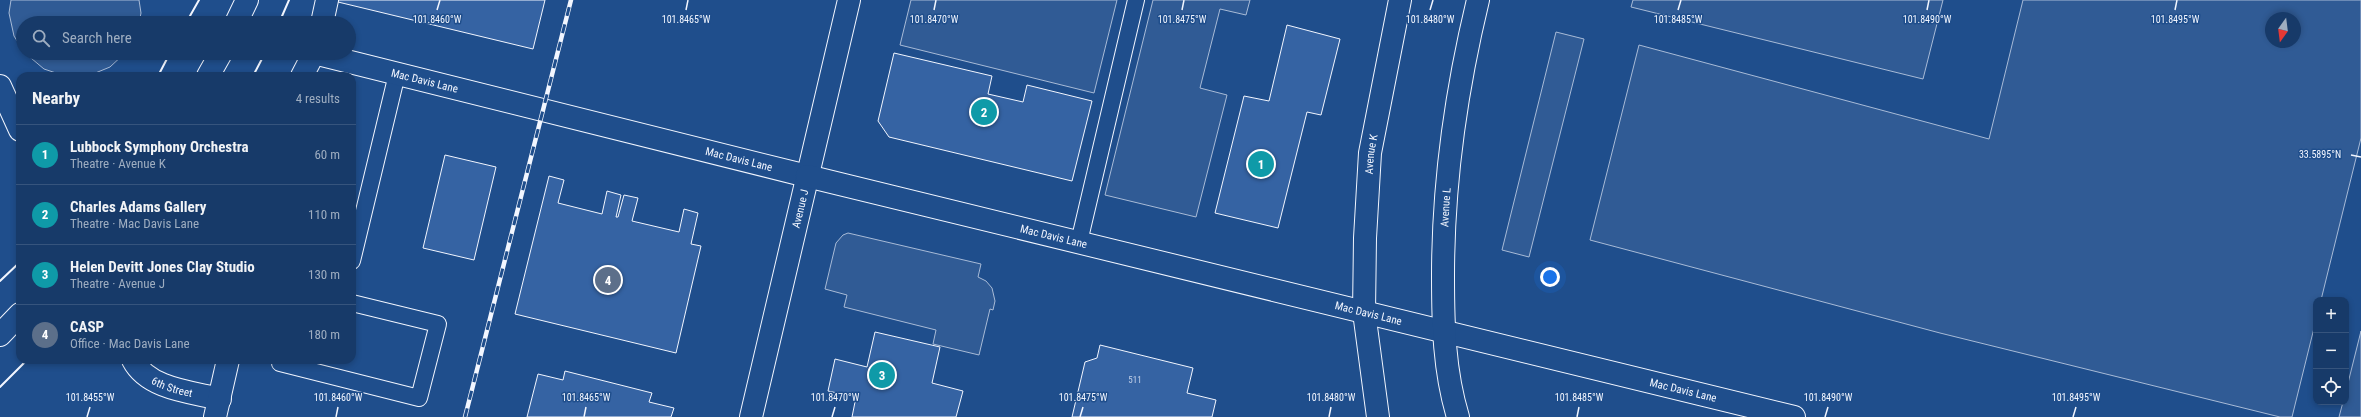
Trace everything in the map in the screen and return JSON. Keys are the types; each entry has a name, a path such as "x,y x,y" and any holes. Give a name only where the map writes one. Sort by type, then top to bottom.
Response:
{"street":[{"path":"239,16 247,0"},
{"path":"324,16 327,0"},
{"name":"Avenue J","path":"751,417 849,0"},
{"name":"Avenue K","path":"1364,312 1365,238 1370,153 1400,0"},
{"name":"Avenue L","path":"1458,417 1452,398 1443,330 1443,235 1449,154 1456,103 1478,0"},
{"path":"210,72 217,60"},
{"path":"304,72 310,60"},
{"name":"Mac Davis Lane","path":"342,60 808,176 1794,417"},
{"path":"0,86 16,121"},
{"path":"1364,312 1378,417"},
{"path":"0,334 16,318"},
{"name":"6th Street","path":"136,364 144,373 156,382 217,408"},
{"path":"217,408 227,364"}],"lane":[{"path":"1079,242 1136,0"},
{"path":"356,244 397,74"},
{"path":"284,364 419,398 438,324 356,304"}],"shaded area":[{"path":"11,0 139,0 141,13 140,16 16,16 16,39 9,13"},
{"path":"911,0 1117,0 1094,93 900,45"},
{"path":"1153,0 1250,0 1246,15 1220,9 1200,88 1227,95 1196,217 1105,195"},
{"path":"1633,0 1943,0 1923,79 1631,7"},
{"path":"2023,0 2361,0 2361,138 2322,297 2313,297 2313,332 2292,417 2280,417 1940,333 1590,240 1639,45 1989,139"},
{"path":"1556,32 1584,39 1529,257 1502,250"},
{"path":"33,60 118,60 110,67 98,72 53,72 44,69"},
{"path":"848,233 981,264 978,277 986,281 992,288 995,301 993,310 990,309 979,355 933,344 936,330 844,307 847,295 825,289 836,243 843,235"},
{"path":"2361,331 2361,417 2339,417 2342,405 2349,405 2349,379"}],"building":[{"path":"338,0 545,0 533,49 338,2"},
{"path":"1287,25 1340,39 1321,115 1307,112 1278,228 1215,213 1244,96 1269,101"},
{"path":"894,53 992,76 988,94 1023,102 1027,85 1092,101 1072,181 889,137 878,121"},
{"path":"445,155 496,167 474,260 423,248"},
{"path":"549,176 564,180 558,203 602,214 607,191 621,195 616,217 618,217 624,195 638,198 632,221 679,232 684,209 698,213 691,244 701,246 676,353 515,314"},
{"path":"875,332 940,347 932,383 963,391 956,417 852,417 856,397 828,391 835,359 867,367"},
{"path":"1100,345 1193,368 1187,393 1216,400 1212,417 1072,417 1085,362 1097,358"},
{"path":"565,371 652,393 649,402 674,408 671,417 527,417 538,374 563,380"}],"railway":[{"path":"465,417 571,0"}],"wall":[{"path":"190,16 199,0"},
{"path":"282,16 289,0"},
{"path":"160,72 166,60"},
{"path":"255,72 261,60"},
{"path":"0,281 16,266"},
{"path":"0,387 23,364"}],"place":[{"name":"Charles Adams Gallery","path":"984,112"},
{"name":"Lubbock Symphony Orchestra","path":"1261,164"},
{"name":"CASP","path":"608,280"},
{"name":"Helen Devitt Jones Clay Studio","path":"882,375"}]}
